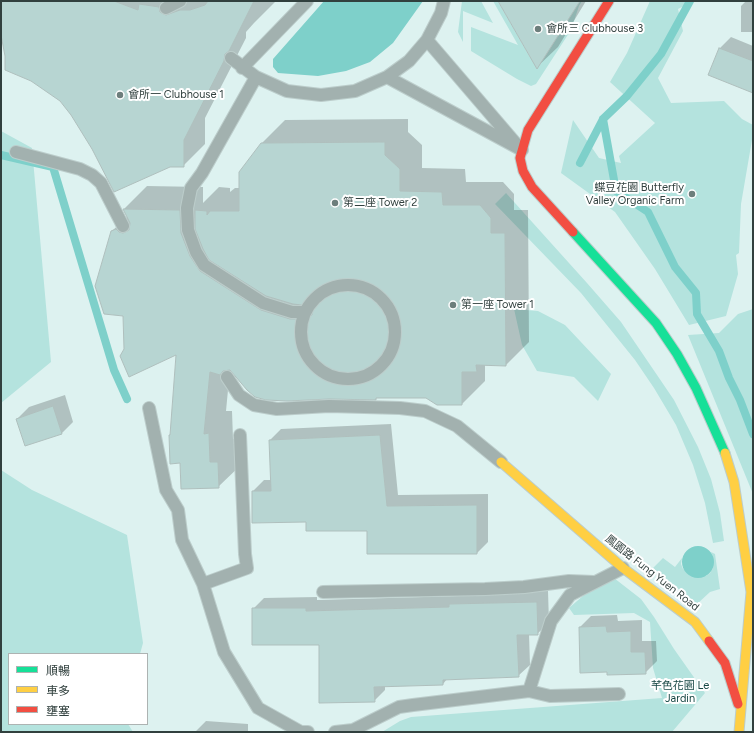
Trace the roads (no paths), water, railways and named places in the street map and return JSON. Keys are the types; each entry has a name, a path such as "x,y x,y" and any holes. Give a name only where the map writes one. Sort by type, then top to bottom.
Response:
{"street":[{"path":"609,1 528,130 520,158 523,171 532,187 651,317 677,354 696,388 728,460 734,482 751,592 741,713"},
{"name":"鳳園路 Fung Yuen Road","path":"501,462 623,568 695,622 725,663 741,713 739,732"}],"lane":[{"path":"166,8 180,1"},
{"path":"242,68 307,1"},
{"path":"231,58 242,68 256,77 287,90 321,96 355,91 387,78 409,61 427,40 441,13 444,1"},
{"path":"427,40 522,150"},
{"path":"256,77 202,173 191,188 187,208 188,230 196,252 204,265 263,303 292,312 305,312"},
{"path":"387,78 522,150"},
{"path":"16,152 80,169 92,175 101,183 123,226"},
{"path":"353,285 367,288 380,297 389,308 395,321 396,336 392,350 385,363 373,373 359,378 344,379 329,376 316,368 306,356 301,342 300,326 305,312 313,300 325,291 338,286 353,285"},
{"path":"227,377 239,395 254,405 278,409 329,406 400,408 425,411 457,426 501,462"},
{"path":"149,408 166,490 178,510 182,540 203,584 224,652 258,708 301,732 308,732"},
{"path":"203,584 247,568 245,554 240,435"},
{"path":"529,691 551,621 570,595 623,568"},
{"path":"324,592 485,589 524,587 569,581 594,582"},
{"path":"334,732 353,730 399,707 529,691 550,696 619,694"}],"waterway":[{"path":"580,163 603,119 627,96 661,54 690,1"},
{"path":"603,119 616,191 648,212 675,267 696,293 697,314 719,351 753,434"},
{"path":"1,155 53,167 114,370 127,399"}],"place":[{"name":"會所三 Clubhouse 3","path":"538,29"},
{"name":"會所一 Clubhouse 1","path":"120,95"},
{"name":"蝶豆花園 Butterfly Valley Organic Farm","path":"692,194"},
{"name":"第二座 Tower 2","path":"335,203"},
{"name":"第一座 Tower 1","path":"453,305"}],"park label":[{"name":"芊色花園 Le Jardin","path":"680,692"}]}
